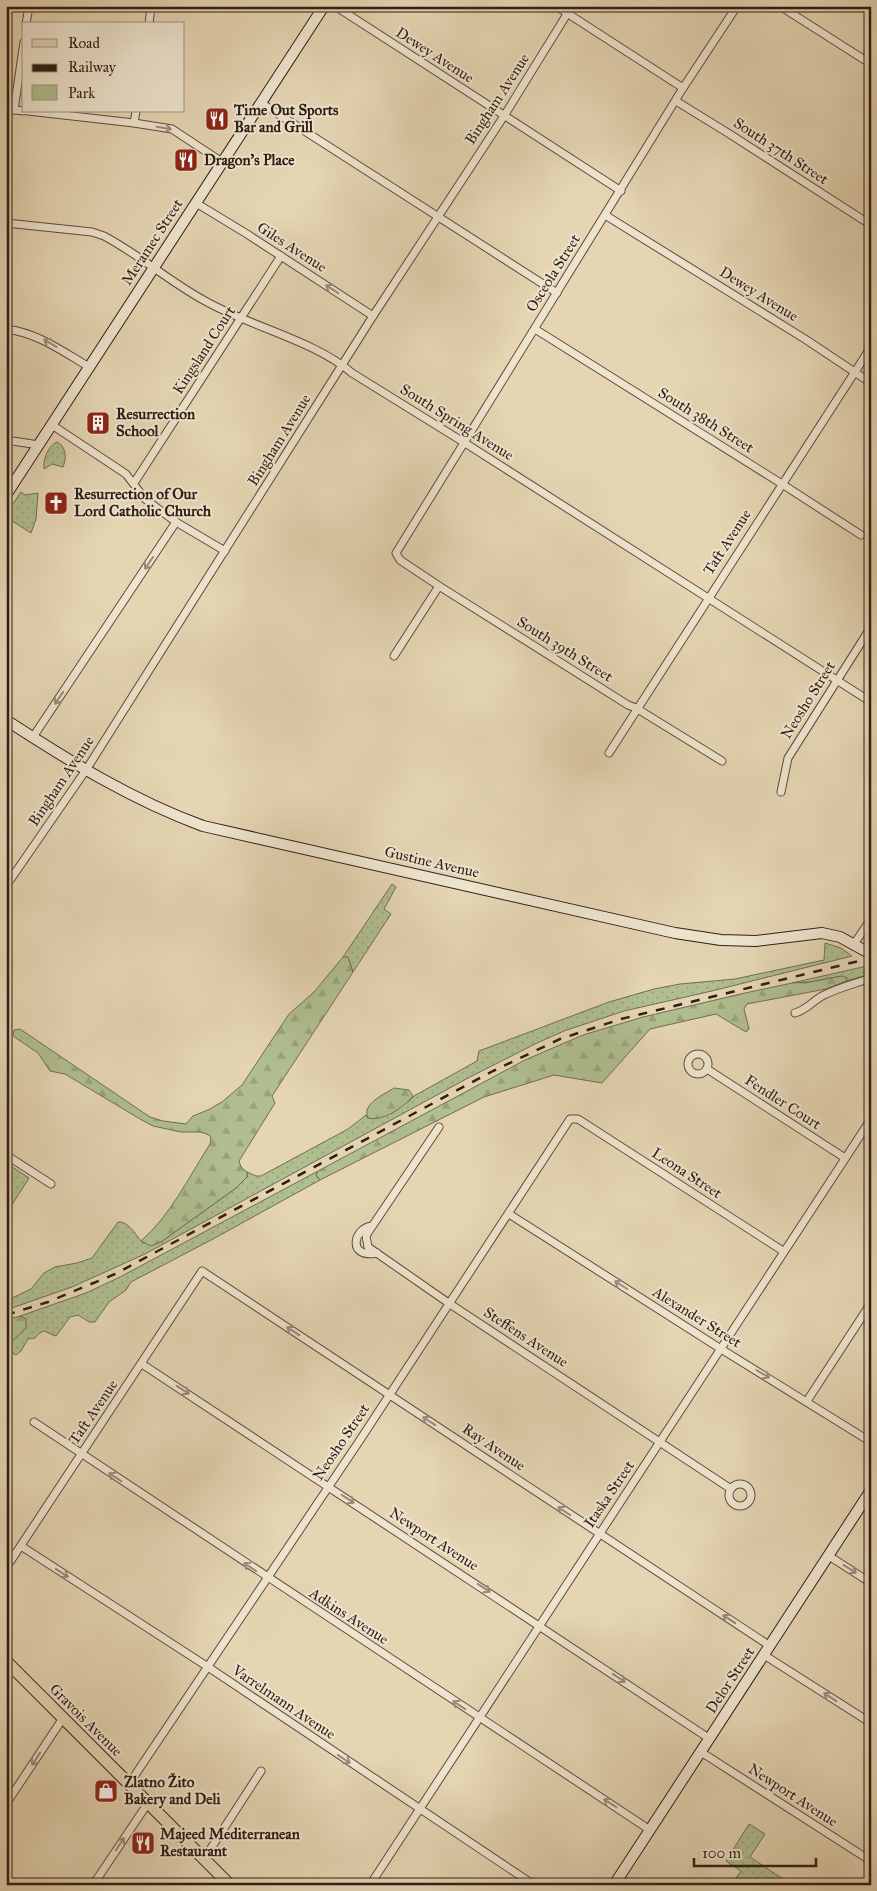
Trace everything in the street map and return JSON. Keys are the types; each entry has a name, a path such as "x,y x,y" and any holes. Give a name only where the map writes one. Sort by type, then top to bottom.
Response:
{"main road":[{"name":"Gravois Avenue","path":"6,1661 230,1885"}],"street":[{"path":"26,22 29,6"},
{"path":"149,22 151,6"},
{"name":"Meramec Street","path":"6,495 324,6"},
{"name":"Dewey Avenue","path":"335,6 620,190"},
{"path":"556,6 683,88"},
{"name":"Bingham Avenue","path":"6,886 86,770 343,365 372,316 504,116 572,6"},
{"name":"Osceola Street","path":"396,556 398,548 465,443 683,88 737,6"},
{"path":"780,6 871,64"},
{"path":"10,109 22,52"},
{"name":"South 37th Street","path":"676,101 871,225"},
{"path":"261,103 557,293"},
{"path":"37,112 134,123 172,130 222,162"},
{"path":"134,123 136,112"},
{"name":"Giles Avenue","path":"196,203 372,316"},
{"name":"Dewey Avenue","path":"605,215 788,328 871,383"},
{"name":"South Spring Avenue","path":"6,223 92,232 104,236 207,302 241,319 311,348 343,365 352,373 871,702"},
{"name":"Kingsland Court","path":"134,484 281,256"},
{"path":"6,329 20,331 40,338 89,367"},
{"name":"South 38th Street","path":"535,329 782,484 861,536"},
{"name":"Taft Avenue","path":"608,753 871,347"},
{"path":"52,425 126,474 145,499 176,522 225,551"},
{"path":"6,440 39,445"},
{"path":"32,737 176,522"},
{"name":"South 39th Street","path":"396,556 439,586 628,705 636,708 722,761"},
{"path":"394,656 439,586"},
{"name":"Neosho Street","path":"781,792 788,758 871,627"},
{"name":"Gustine Avenue","path":"6,720 86,770 139,800 203,826 659,930 721,940 756,941 822,933 840,936 871,954"},
{"path":"854,944 871,919"},
{"path":"795,1013 802,1011 830,992 871,978"},
{"name":"Fendler Court","path":"706,1070 845,1158"},
{"name":"Neosho Street","path":"129,1784 450,1304 570,1119 575,1118"},
{"name":"Leona Street","path":"575,1118 783,1251"},
{"name":"Itaska Street","path":"370,1885 871,1118"},
{"name":"Steffens Avenue","path":"439,1127 366,1236 367,1244 371,1250 731,1489"},
{"path":"6,1155 51,1184"},
{"name":"Alexander Street","path":"509,1214 871,1442"},
{"name":"Steffens Avenue","path":"372,1226 365,1228 359,1233 357,1247 361,1253 366,1255 377,1253"},
{"name":"Taft Avenue","path":"6,1568 202,1271"},
{"name":"Ray Avenue","path":"202,1271 599,1534 871,1723"},
{"path":"807,1401 871,1303"},
{"name":"Newport Avenue","path":"142,1364 710,1739"},
{"name":"Adkins Avenue","path":"34,1422 650,1830"},
{"name":"Delor Street","path":"614,1885 871,1490"},
{"name":"Varrelmann Avenue","path":"22,1546 208,1667 530,1883"},
{"path":"829,1556 871,1583"},
{"path":"6,1804 62,1718"},
{"name":"Newport Avenue","path":"701,1752 871,1861"},
{"path":"204,1859 261,1771"},
{"path":"93,1885 148,1803"}],"green space":[{"path":"57,442 62,446 65,453 63,467 52,464 44,469 47,453"},
{"path":"21,492 25,495 38,493 36,519 31,533 6,517 6,514"},
{"path":"392,884 396,887 384,909 391,914 353,972 348,958 343,957"},
{"path":"825,943 841,948 852,956 624,1011 564,1031 470,1077 145,1254 72,1287 6,1310 6,1301 31,1289 44,1273 55,1267 92,1258 118,1222 129,1226 143,1243 161,1242 236,1188 247,1177 247,1172 261,1176 348,1129 366,1115 368,1118 409,1101 414,1096 477,1061 479,1051 609,1002 654,989 680,984 735,979 824,960"},
{"path":"343,957 348,957 353,972 272,1096 275,1103 239,1161 241,1167 247,1172 247,1177 236,1188 161,1242 151,1246 141,1241 170,1208 210,1144 211,1137 200,1132 181,1132 153,1126 65,1074 50,1071 38,1053 13,1036 14,1030 20,1029 150,1117 186,1124 193,1116 222,1102 242,1085 289,1014 314,992"},
{"path":"867,966 871,968 871,974 846,981 846,978 842,976 810,982 792,983"},
{"path":"842,976 847,978 846,981 826,989 747,1004 744,1009 749,1029 746,1032 716,1014 650,1029 602,1083 554,1075 484,1097 320,1180 316,1175 318,1171 525,1060 583,1035 643,1017 745,993 792,983 810,982"},
{"path":"394,1088 409,1090 413,1096 393,1113 380,1118 368,1118 368,1108 371,1104"},
{"path":"6,1163 29,1178 6,1214"},
{"path":"318,1171 316,1175 320,1180 131,1282 126,1290 109,1302 95,1322 89,1322 78,1315 70,1317 56,1336 43,1331 35,1338 28,1339 21,1351 16,1355 6,1350 6,1343 13,1340 26,1319 20,1316 86,1293 120,1277"},
{"path":"20,1316 26,1319 26,1328 13,1340 6,1343 6,1320"},
{"path":"749,1824 765,1834 750,1857 792,1885 731,1885 741,1871 726,1861"}],"railway":[{"path":"6,1315 48,1302 115,1274 493,1071 560,1039 621,1019 871,958"}],"place":[{"name":"Time Out Sports Bar and Grill","path":"217,119"},
{"name":"Dragon's Place","path":"186,160"},
{"name":"Resurrection School","path":"98,423"},
{"name":"Resurrection of Our Lord Catholic Church","path":"56,503"},
{"name":"Zlatno Žito Bakery and Deli","path":"106,1791"},
{"name":"Majeed Mediterranean Restaurant","path":"143,1843"}]}
